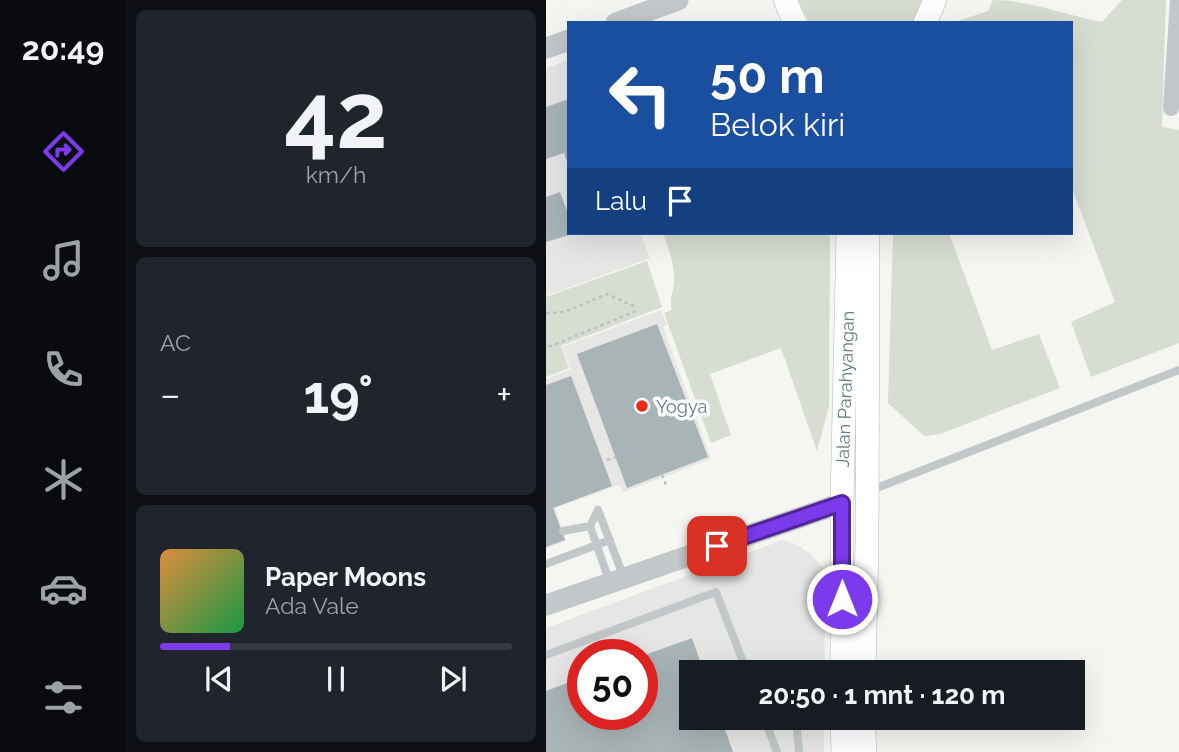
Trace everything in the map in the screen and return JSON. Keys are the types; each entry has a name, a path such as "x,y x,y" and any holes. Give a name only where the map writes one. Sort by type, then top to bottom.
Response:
{"main road":[{"path":"785,0 794,21"},
{"path":"926,21 935,0"},
{"name":"Jalan Parahyangan","path":"842,660 842,503 848,235"},
{"name":"Jalan Parahyangan","path":"864,660 868,492 868,235"}],"street":[{"path":"621,21 678,0"},
{"path":"1171,108 1178,0"},
{"path":"546,48 567,41"},
{"path":"546,605 842,503"}],"lane":[{"path":"868,492 1179,370"},
{"path":"598,510 610,541 617,580 596,545 590,526 598,510"},
{"path":"564,531 590,526"},
{"path":"546,564 610,541"},
{"path":"546,655 716,592 742,660"},
{"path":"769,730 777,752"},
{"path":"797,730 799,752"}],"path":[{"path":"546,313 565,312 607,294 634,306 634,312 546,348"},
{"path":"607,460 616,457"},
{"path":"662,475 666,485"}],"shaded area":[{"path":"798,0 923,0 914,21 808,21"},
{"path":"993,0 1007,1 1102,22 1122,0 1166,0 1162,127 1179,130 1179,343 1091,377 1071,322 1115,302 1073,191 1073,21 958,21 988,11"},
{"path":"567,61 567,235 641,235 650,258 546,296 546,68"},
{"path":"664,235 830,235 829,406 817,451 781,348 710,374 731,435 711,443 664,313 672,310 674,276"},
{"path":"893,235 950,235 992,350 1039,334 1060,388 940,434 924,436 888,403"},
{"path":"647,261 662,307 561,346 569,368 546,377 546,297"},
{"path":"661,310 667,325 663,327 711,459 624,492 619,485 555,508 566,541 546,548 546,379 571,369 562,347"},
{"path":"783,540 812,555 824,570 825,660 679,660 679,730 824,730 824,752 546,752 546,628"}],"building":[{"path":"567,100 567,161 564,153 546,159 546,107"},
{"path":"560,192 567,211 569,235 546,242 546,197"},
{"name":"Yogya","path":"657,324 708,457 627,488 577,354"},
{"path":"571,376 612,486 553,508 565,540 546,547 546,385"},
{"path":"692,638 700,660 679,660 679,730 725,730 733,752 546,752 546,691 567,683 567,730 658,730 658,650"}],"place":[{"name":"Yogya","path":"642,406"}],"route":[{"path":"717,546 842,503 842,599"}]}
